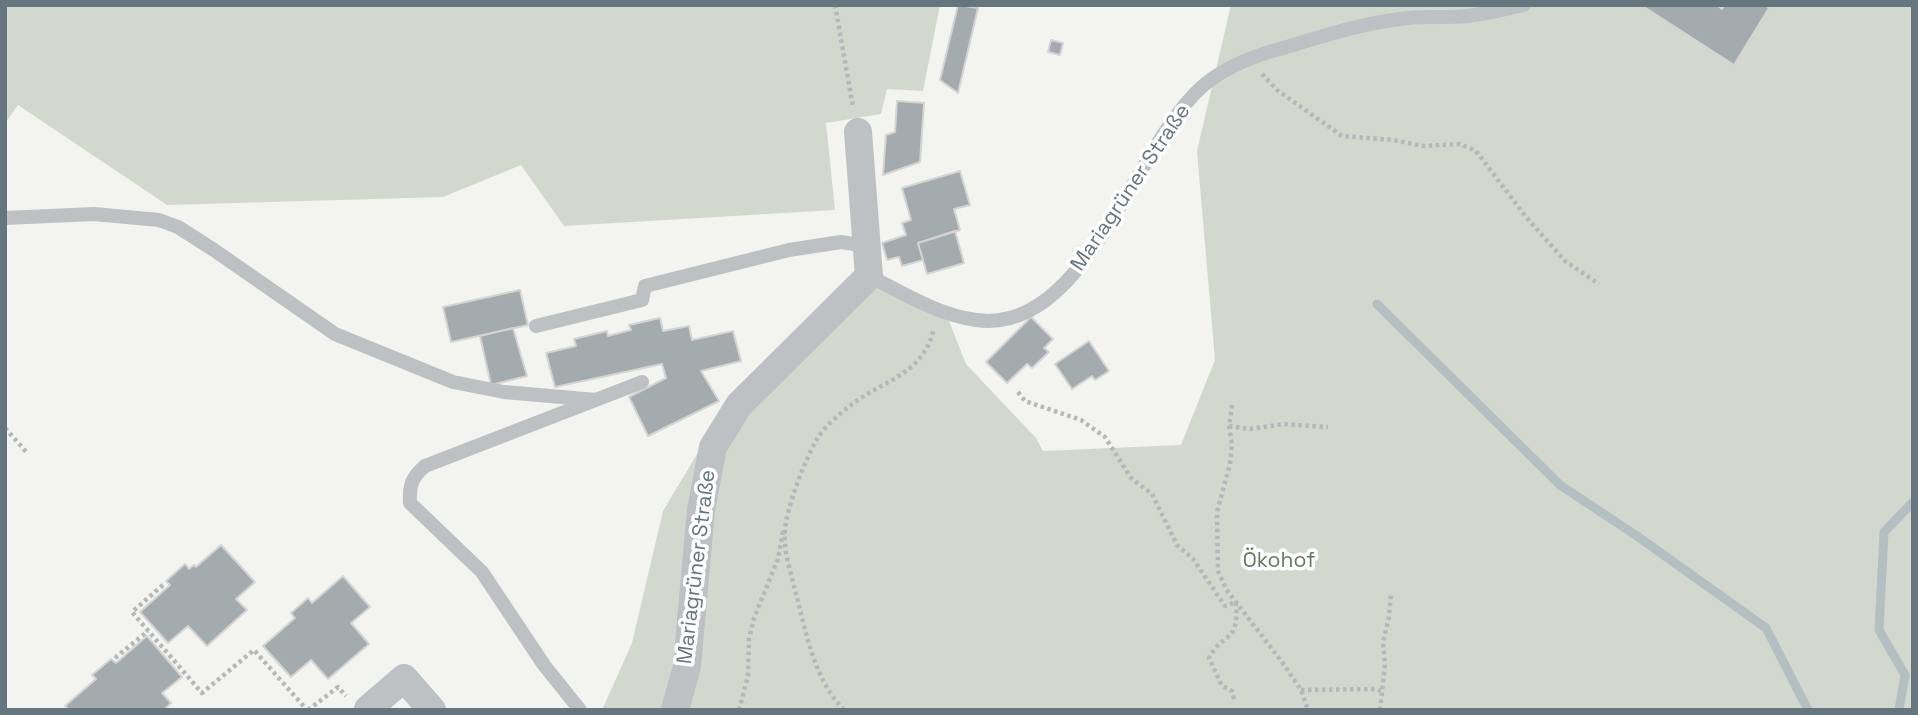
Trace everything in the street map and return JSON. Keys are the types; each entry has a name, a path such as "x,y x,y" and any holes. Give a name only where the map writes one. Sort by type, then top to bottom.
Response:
{"street":[{"path":"858,132 869,276"},
{"name":"Mariagrüner Straße","path":"675,710 687,666 701,510 713,447 739,405 869,276"},
{"path":"360,706 404,678 432,710"}],"lane":[{"name":"Mariagrüner Straße","path":"869,276 939,310 977,321 1012,319 1048,301 1083,263 1178,114 1204,85 1248,58 1347,29 1408,18 1467,16 1524,5"},
{"path":"5,218 94,214 159,220 178,227 214,250 335,334 453,382 504,392 596,400"},
{"path":"536,326 642,300 645,286 789,250 841,242 867,246"},
{"path":"580,710 544,665 482,572 410,503 410,490 413,477 425,466 642,382"}],"path":[{"path":"835,5 858,132"},
{"path":"1248,58 1277,90 1342,136 1393,140 1423,146 1460,144 1476,151 1526,217 1565,261 1599,284"},
{"path":"844,710 832,697 812,655 788,560 785,529 797,484 818,437 852,404 893,382 922,358 933,334 939,310"},
{"path":"1018,392 1025,401 1081,420 1105,437 1131,478 1152,494 1177,545 1193,559 1225,606 1236,602"},
{"path":"1231,405 1230,464 1217,512 1218,570 1226,589 1301,690 1308,710"},
{"path":"1229,426 1250,429 1284,424 1328,427"},
{"path":"5,428 28,454"},
{"path":"739,710 748,676 754,618 778,559 783,531"},
{"path":"163,585 132,612 202,693 254,650 308,710 338,687 360,706"},
{"path":"1380,710 1385,664 1383,642 1390,617 1391,593"},
{"path":"1235,702 1231,691 1222,686 1209,658 1213,650 1230,637 1238,622 1236,602"},
{"path":"115,658 148,631"},
{"path":"1301,690 1381,691"}],"green space":[{"path":"5,5 940,5 923,91 887,89 881,114 826,123 835,210 564,226 521,165 443,197 167,205 18,105 5,123"},
{"name":"Ökohof","path":"1231,5 1913,5 1913,710 602,710 632,643 663,511 737,387 845,294 871,284 949,321 966,364 1036,438 1043,451 1181,445 1215,360 1197,151"}],"building":[{"path":"958,5 978,8 958,93 940,80"},
{"path":"1641,5 1717,5 1722,9 1724,5 1765,5 1769,8 1734,65"},
{"path":"1051,40 1063,43 1060,55 1048,52"},
{"path":"897,101 924,103 920,162 883,175 886,135 895,132"},
{"path":"960,171 970,205 954,209 960,230 918,243 923,260 902,266 899,257 887,260 882,243 906,235 902,223 911,220 902,188"},
{"path":"955,231 964,263 927,274 918,243"},
{"path":"520,290 528,325 451,342 443,307"},
{"path":"1031,317 1053,339 1044,348 1049,352 1032,368 1027,364 1007,383 986,362"},
{"path":"660,318 663,331 689,326 692,340 733,331 741,361 701,371 719,401 648,436 629,397 666,378 662,364 555,387 546,353 576,346 574,339 607,331 608,336 631,330 629,325"},
{"path":"513,328 527,376 491,385 480,336"},
{"path":"1089,341 1109,371 1095,380 1092,376 1072,389 1055,364"},
{"path":"221,545 255,582 236,599 247,610 207,646 188,626 168,643 140,612 170,585 166,581 185,564 189,569 194,565 196,567"},
{"path":"343,576 370,607 351,623 369,644 328,679 311,660 291,677 263,646 295,618 291,613 308,598 312,603"},
{"path":"147,636 182,677 162,693 171,703 164,710 69,710 65,706 96,679 92,675 111,659 116,663"}],"waterway":[{"path":"1377,304 1560,485 1766,628 1808,710"},
{"path":"1899,710 1905,675 1879,630 1884,532 1913,502"}]}
